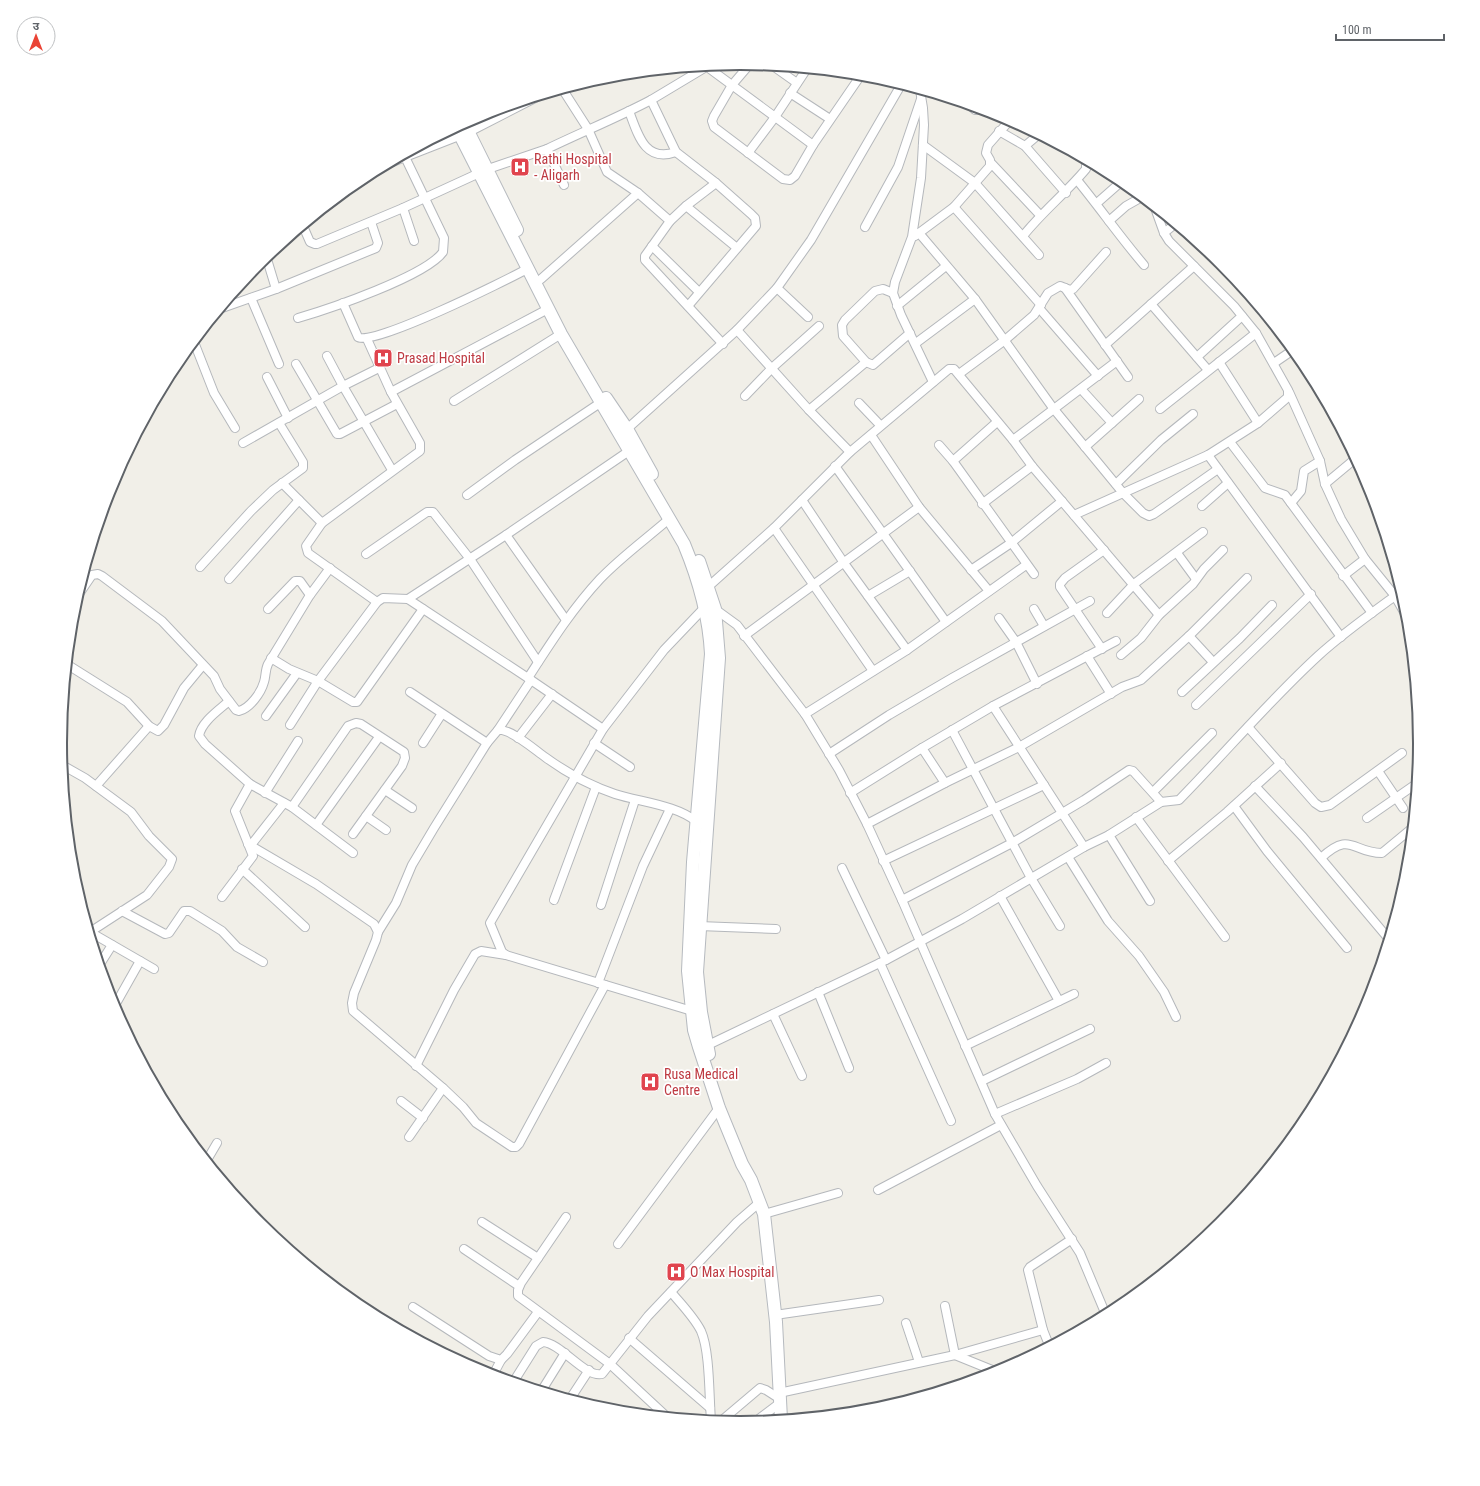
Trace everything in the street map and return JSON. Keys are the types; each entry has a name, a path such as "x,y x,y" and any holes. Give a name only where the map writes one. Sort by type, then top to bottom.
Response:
{"street":[{"path":"745,70 732,84 712,121 714,127 783,179 790,180 795,176 813,145 857,81"},
{"path":"305,230 310,242 315,244 371,222 483,171 547,149 588,129 612,121 699,71"},
{"path":"712,71 732,84 813,145"},
{"path":"780,71 797,82"},
{"path":"748,153 775,117 804,73"},
{"path":"627,429 723,344 777,288 810,240 899,90"},
{"path":"790,93 830,120"},
{"path":"564,94 588,129 607,172 638,193 670,221"},
{"path":"921,95 923,108 921,178 916,235 895,282 893,293 897,306 916,343 933,382"},
{"path":"865,227 898,167 921,95"},
{"path":"651,100 676,152 716,183 751,214 756,222 755,229 698,291 688,306"},
{"path":"629,111 637,134 644,146 651,152 668,155 676,152"},
{"path":"1006,124 986,150 991,163 1040,215"},
{"path":"463,129 527,269 561,334 600,403 709,586 711,654 697,822 688,971 694,1030 719,1108 742,1164 751,1180 764,1214 775,1315 781,1415"},
{"path":"1000,130 1025,146 1066,192"},
{"path":"1025,146 1035,138"},
{"path":"922,145 975,183 1039,255"},
{"path":"547,149 564,185"},
{"path":"298,318 343,303 420,270 441,255 445,249 444,238 406,159"},
{"path":"916,235 954,206 991,163"},
{"path":"1023,236 1040,215 1077,180 1086,169 1086,166"},
{"path":"483,171 606,400 627,429 690,541 710,608 719,658 699,926 697,972 706,1046 726,1106 748,1161 751,1180"},
{"path":"1077,180 1097,203 1109,221 1144,265"},
{"path":"716,183 686,206 670,221 645,256 645,260 723,344"},
{"path":"1097,203 1117,185"},
{"path":"541,279 638,193"},
{"path":"1109,221 1126,206 1137,200"},
{"path":"686,206 737,248"},
{"path":"954,206 1098,376"},
{"path":"403,208 414,241"},
{"path":"1157,215 1164,234 1242,316 1256,333 1289,392 1320,462 1325,484 1341,519 1365,559 1397,600"},
{"path":"232,302 251,298 276,289 376,248 378,244 371,222"},
{"path":"1164,234 1172,227"},
{"path":"916,235 975,299 1053,408 1123,493 1143,513 1152,515 1218,469"},
{"path":"652,246 698,291"},
{"path":"959,374 1005,340 1034,315 1044,298 1052,290 1057,287 1073,288 1106,252"},
{"path":"268,263 276,289"},
{"path":"897,306 946,266"},
{"path":"1105,344 1194,266"},
{"path":"343,303 360,340 367,339 393,331 497,286 527,269"},
{"path":"777,288 808,317"},
{"path":"1065,288 1128,377"},
{"path":"893,293 883,289 875,291 845,320 842,325 843,336 866,362 875,364 910,333"},
{"path":"251,298 279,364"},
{"path":"916,343 975,299"},
{"path":"1151,304 1208,370"},
{"path":"391,392 548,308"},
{"path":"1197,357 1242,316"},
{"path":"745,396 772,368 820,326"},
{"path":"737,330 808,410 850,452"},
{"path":"1160,409 1256,333"},
{"path":"454,401 561,334"},
{"path":"367,339 379,368 397,404 420,443 421,448 418,453 392,470 322,523 306,548 308,553 377,602"},
{"path":"196,347 214,393 236,428"},
{"path":"1274,363 1289,353"},
{"path":"327,356 342,386 392,470"},
{"path":"1013,440 1053,408 1081,389 1117,361"},
{"path":"808,410 866,362"},
{"path":"1219,362 1258,423"},
{"path":"296,364 337,434 340,434 364,422 397,404"},
{"path":"243,443 317,402 342,386 379,368"},
{"path":"709,586 774,528 850,452 933,382 952,369 955,369 1013,440 1032,466 1160,615"},
{"path":"267,377 288,418"},
{"path":"1081,389 1112,423"},
{"path":"1074,515 1208,455 1258,423 1287,400 1289,392"},
{"path":"1085,448 1138,399"},
{"path":"467,495 514,460 600,403"},
{"path":"860,403 880,426"},
{"path":"1116,484 1161,440 1193,414"},
{"path":"953,462 997,422"},
{"path":"200,567 251,511 282,483 304,466 279,423"},
{"path":"872,435 919,508 989,591"},
{"path":"1230,442 1265,488 1270,491 1283,493 1343,576 1372,613"},
{"path":"939,445 1034,574"},
{"path":"408,599 429,583 470,559 629,451"},
{"path":"1208,455 1341,637"},
{"path":"1290,503 1301,491 1304,471 1320,462"},
{"path":"1325,484 1352,462"},
{"path":"835,466 946,622"},
{"path":"982,504 1032,466"},
{"path":"282,483 322,523"},
{"path":"1202,506 1228,483"},
{"path":"229,579 299,500"},
{"path":"802,500 844,563 907,650"},
{"path":"972,570 1011,543 1062,501"},
{"path":"744,636 919,508"},
{"path":"366,554 429,511 434,513 470,559 538,662"},
{"path":"669,519 601,578 566,620 538,662 498,730 487,743 419,853 396,903 378,932 374,949 354,993 352,1008 357,1016 444,1088 463,1107 476,1123 512,1147 516,1147 519,1144 602,984 643,866 670,809"},
{"path":"774,528 813,587 873,671"},
{"path":"1107,613 1134,584 1203,532"},
{"path":"506,535 566,620"},
{"path":"1102,649 1077,610 1061,590 1060,584 1065,578 1104,550"},
{"path":"1122,655 1141,638 1160,615 1223,550"},
{"path":"1177,553 1196,579"},
{"path":"1343,576 1365,559"},
{"path":"805,714 907,650 1026,565"},
{"path":"87,583 92,575 98,574 102,576 162,621 214,676 220,689 238,711 244,709 251,702 262,687 266,668 271,658 310,595 330,568"},
{"path":"868,596 910,571"},
{"path":"867,824 945,783 1020,747 1122,687 1141,680 1189,636 1247,578"},
{"path":"268,609 295,581 300,581 310,595"},
{"path":"1196,705 1311,594"},
{"path":"706,1046 883,961 919,942 1084,847 1109,835 1161,802 1178,800 1313,661 1341,637 1395,596"},
{"path":"290,725 318,681 377,602 383,598 408,599 603,729"},
{"path":"829,754 889,715 1044,626 1077,610 1090,601"},
{"path":"1182,692 1240,638 1272,605"},
{"path":"710,608 737,625 805,714 829,754 867,824 902,900 965,1046 982,1081 995,1114 1037,1186 1080,1253 1104,1309"},
{"path":"506,955 502,952 491,929 490,920 574,777 603,729 664,650 710,608"},
{"path":"271,658 297,673 318,681 353,702 359,701 423,609"},
{"path":"1034,609 1044,626"},
{"path":"1000,618 1016,642 1037,684"},
{"path":"1189,636 1213,662"},
{"path":"850,793 993,706 1116,641"},
{"path":"1087,656 1111,694"},
{"path":"72,667 127,702 149,726 156,731 161,728 180,694 203,665"},
{"path":"266,716 297,673"},
{"path":"410,692 441,714 487,743"},
{"path":"518,738 552,694"},
{"path":"229,701 201,729 199,736 205,744 250,784 292,807 353,853"},
{"path":"993,706 1084,847"},
{"path":"423,743 441,714"},
{"path":"292,807 350,724 359,723 405,755 402,766 353,834"},
{"path":"96,786 149,726"},
{"path":"1248,727 1315,803 1324,807 1330,805 1402,753"},
{"path":"498,730 506,731 518,738 574,777 596,787 635,800 687,814 697,822"},
{"path":"952,730 1031,878 1060,926"},
{"path":"1153,792 1212,733"},
{"path":"316,825 379,737"},
{"path":"266,793 298,741"},
{"path":"594,743 630,767"},
{"path":"922,748 945,783"},
{"path":"1168,861 1234,806 1280,763"},
{"path":"68,768 96,786 131,812 149,836 173,860 147,895 94,929"},
{"path":"902,900 1012,843 1131,770 1161,802"},
{"path":"1378,771 1403,808"},
{"path":"222,897 253,856 234,811 250,784"},
{"path":"883,861 1044,785"},
{"path":"1255,786 1321,858 1385,934"},
{"path":"1367,818 1412,786"},
{"path":"554,900 596,787"},
{"path":"385,790 412,808"},
{"path":"601,905 635,800"},
{"path":"249,845 284,803"},
{"path":"1234,806 1267,851 1347,948"},
{"path":"366,816 386,830"},
{"path":"1136,817 1225,937"},
{"path":"1321,858 1332,847 1343,844 1354,845 1369,851 1382,853 1406,834"},
{"path":"1109,835 1150,901"},
{"path":"249,845 335,896 374,924 378,932"},
{"path":"1068,857 1108,921 1139,956 1168,999 1176,1017"},
{"path":"842,868 951,1121"},
{"path":"242,869 304,927"},
{"path":"1000,896 1058,1001"},
{"path":"122,911 164,934 169,932 184,911 190,911 222,931 237,947 264,962"},
{"path":"699,926 776,929"},
{"path":"96,935 154,969"},
{"path":"103,959 112,945"},
{"path":"416,1066 454,990 475,954 481,951 506,955 692,1011"},
{"path":"118,1000 140,961"},
{"path":"818,992 849,1068"},
{"path":"965,1046 1074,994"},
{"path":"773,1014 802,1076"},
{"path":"982,1081 1090,1029"},
{"path":"995,1114 1077,1079 1106,1063"},
{"path":"409,1137 444,1088"},
{"path":"402,1101 424,1118"},
{"path":"618,1244 719,1108"},
{"path":"878,1190 1001,1125"},
{"path":"209,1157 217,1143"},
{"path":"764,1214 838,1193"},
{"path":"517,1377 536,1346 540,1343 549,1342 589,1370 600,1375 629,1338 671,1292 737,1222 760,1202"},
{"path":"566,1217 519,1286 518,1296 610,1364 661,1411"},
{"path":"482,1222 538,1258"},
{"path":"1048,1342 1043,1330 1028,1270 1030,1267 1072,1239"},
{"path":"464,1249 519,1286"},
{"path":"671,1292 693,1318 704,1338 707,1351 711,1415"},
{"path":"775,1315 879,1300"},
{"path":"945,1306 955,1355"},
{"path":"413,1307 489,1356 500,1360"},
{"path":"495,1370 500,1360 507,1354 538,1312"},
{"path":"906,1323 920,1362"},
{"path":"762,1416 780,1398 920,1362 955,1355 1043,1330"},
{"path":"629,1338 710,1408"},
{"path":"544,1386 565,1353"},
{"path":"955,1355 988,1368"},
{"path":"573,1395 589,1370"},
{"path":"727,1416 760,1388 780,1398"}],"place":[{"name":"Rathi Hospital - Aligarh","path":"520,167"},
{"name":"Prasad Hospital","path":"383,358"},
{"name":"Rusa Medical Centre","path":"650,1082"},
{"name":"O Max Hospital","path":"676,1272"}]}
